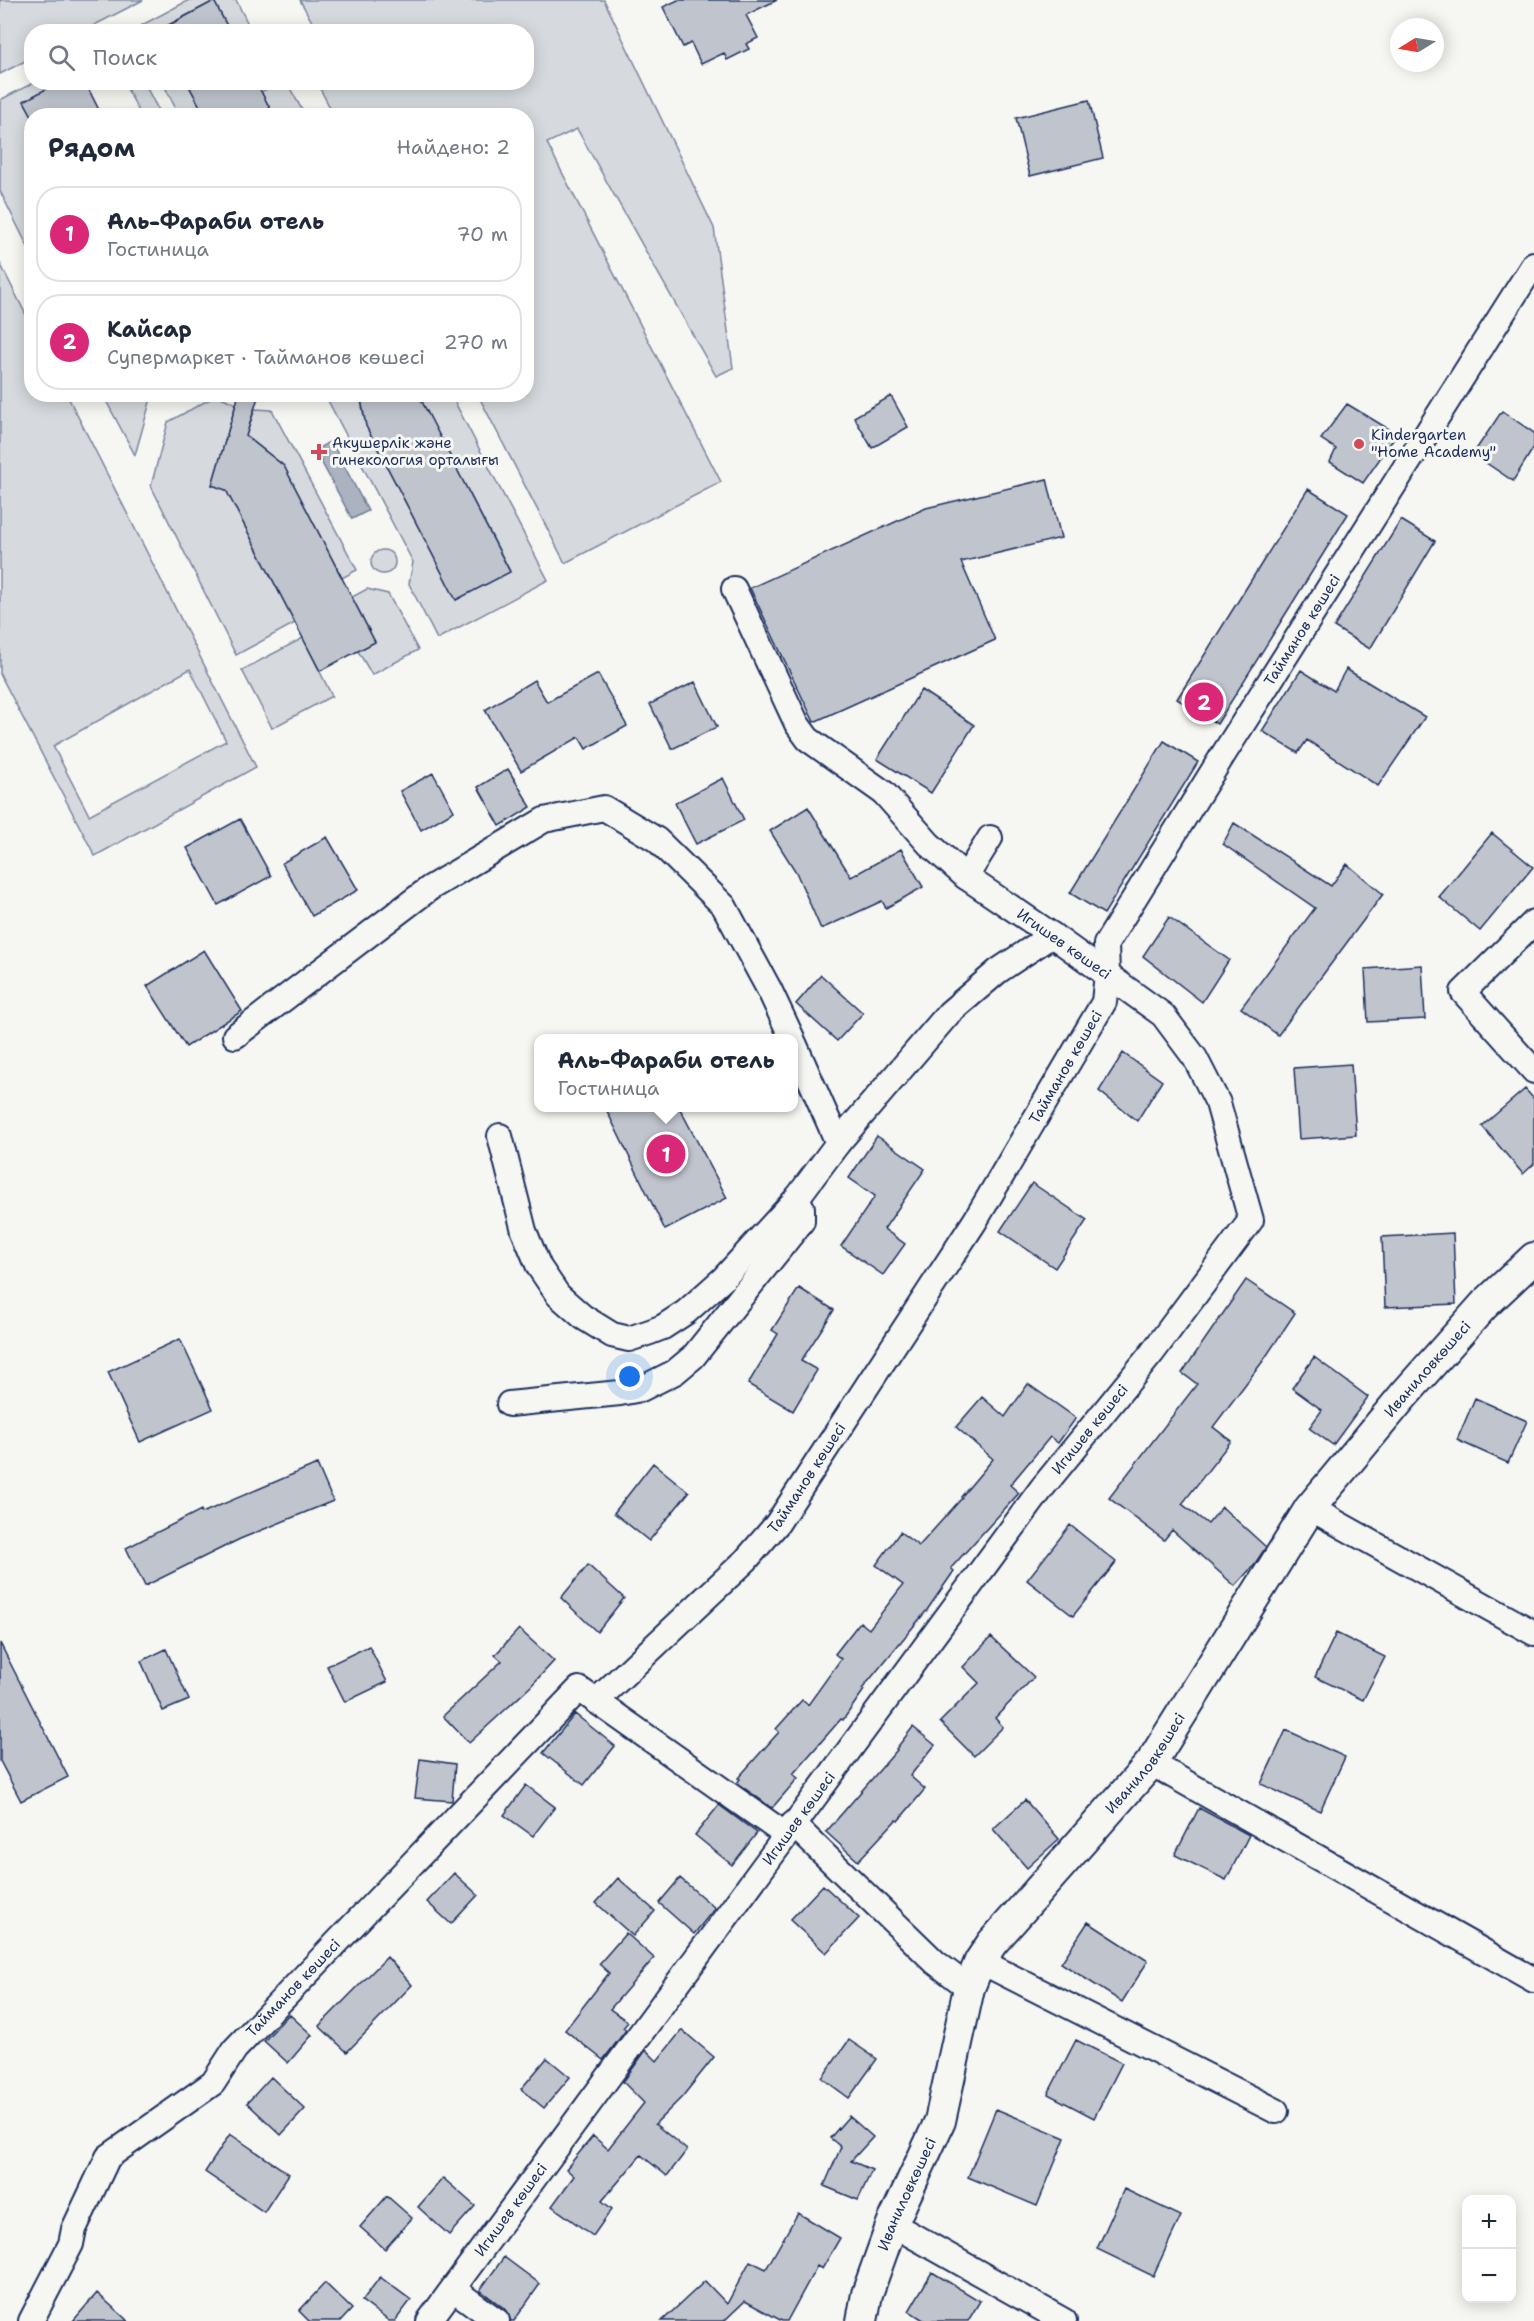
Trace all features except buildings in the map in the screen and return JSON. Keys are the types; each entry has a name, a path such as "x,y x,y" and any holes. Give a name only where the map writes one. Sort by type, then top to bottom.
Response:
{"street":[{"name":"Тайманов көшесі","path":"596,1701 746,1560 777,1524 981,1211 1104,1002 1107,974 1106,944 1229,745 1534,264"},
{"name":"Игишев көшесі","path":"429,2321 1042,1488 1152,1353 1251,1220 1218,1103 1195,1058 1163,1015 1052,935 966,877 929,844 884,793 808,739 797,724 734,589"},
{"path":"235,1036 430,888 544,820 604,808 657,840 724,906 770,991 790,1034"},
{"path":"966,877 990,838"},
{"path":"1534,922 1463,992 1534,1071"},
{"path":"500,1136 524,1231 540,1267 558,1295 583,1317 612,1335 629,1339 663,1327 686,1312 723,1279 797,1198 838,1143 949,1013 998,971 1052,935"},
{"path":"798,1052 838,1143"},
{"path":"508,1404 641,1389 675,1372 693,1357 802,1221 802,1208 797,1198"},
{"name":"Иваниловкөшесі","path":"862,2321 867,2294 892,2224 940,2121 969,1988 980,1961 999,1935 1151,1763 1310,1508 1404,1395 1484,1305 1534,1258"},
{"path":"1310,1508 1534,1634"},
{"name":"Тайманов көшесі","path":"31,2321 71,2244 74,2229 108,2157 213,2083 235,2049 579,1689 789,1830 935,1962 969,1988"},
{"path":"1151,1763 1532,1974"},
{"path":"980,1961 1276,2111"},
{"path":"892,2224 1064,2321"},
{"path":"453,2289 497,2321"}],"shaded area":[{"path":"0,0 143,0 97,24 24,24 24,62 0,74"},
{"path":"189,0 236,0 248,24 226,24 214,1 170,24 144,24"},
{"path":"300,0 604,0 714,228 733,368 716,376 577,129 547,143 721,482 565,563 482,402 534,402 534,108 330,108 321,90 534,90 534,24 313,24"},
{"path":"24,88 24,90 45,90 24,101 28,108 24,108 24,239 0,191 0,100"},
{"path":"128,90 148,90 157,108 137,108"},
{"path":"166,90 191,90 201,108 176,108"},
{"path":"291,90 301,108 270,108 261,92"},
{"path":"0,263 24,311 24,402 71,402 256,767 95,856 0,674","holes":["190,669 226,741 89,815 53,746"]},
{"path":"107,402 150,402 135,455"},
{"path":"204,402 236,404 212,485 226,490 295,623 236,655 151,486 168,422"},
{"path":"329,402 361,402 366,426 456,600 510,571 422,402 455,402 548,580 437,639 409,584 413,562"},
{"path":"255,409 272,410 357,570 342,578 284,466 246,436"},
{"path":"331,441 368,511 352,519 315,450"},
{"path":"383,550 392,553 395,562 392,571 383,574 374,571 371,562 374,553"},
{"path":"367,589 388,594 418,650 372,675 358,651 375,642 352,597"},
{"path":"303,638 332,696 272,728 242,670"}],"place":[{"name":"Kindergarten \"Home Academy\"","path":"1359,444"},
{"name":"Акушерлік және гинекология орталығы","path":"319,452"},
{"name":"Кайсар","path":"1204,702"},
{"name":"Аль-Фараби отель","path":"666,1154"}]}
